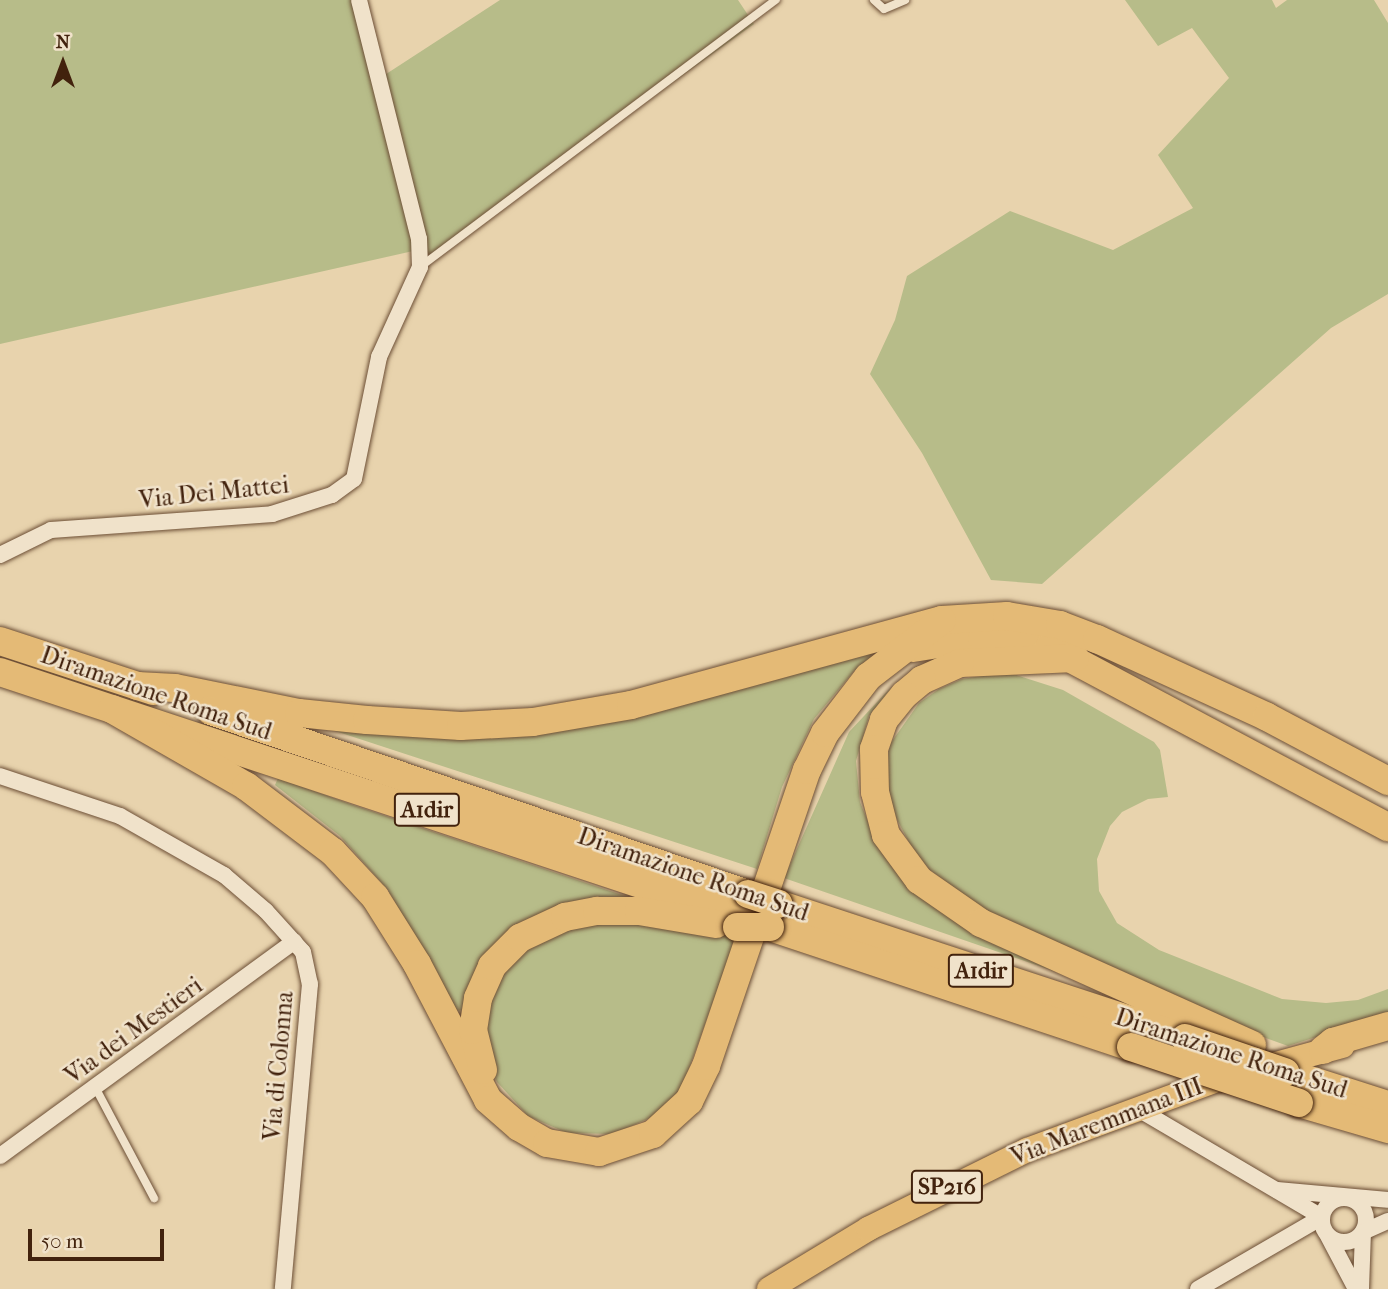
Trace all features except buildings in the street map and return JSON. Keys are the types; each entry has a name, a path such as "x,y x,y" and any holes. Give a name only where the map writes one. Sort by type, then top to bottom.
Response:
{"highway":[{"path":"137,686 176,688 299,713 367,720 453,726 523,723 631,705 942,620 1007,616 1072,630 1267,717 1388,781"},
{"path":"112,709 246,786 311,832 350,868 375,897 417,964 476,1082 498,1108 547,1143 591,1152 637,1143 679,1112 706,1066 807,770 825,733 868,677 907,650 942,620"},
{"path":"907,650 968,638 1001,638 1034,643 1075,658 1388,827"},
{"name":"Diramazione Roma Sud","path":"0,641 137,686 742,913"},
{"path":"1075,658 960,663 922,680 904,695 879,730 873,759 875,792 886,835 919,880 981,923 1225,1032 1257,1048 1286,1072"},
{"name":"Diramazione Roma Sud","path":"0,672 742,913 774,915 1185,1038 1388,1105"},
{"path":"498,1108 477,1054 474,1019 492,966 520,938 565,917 618,910 742,913"},
{"name":"Diramazione Roma Sud","path":"774,915 1130,1046 1299,1103 1388,1129"},
{"path":"1323,1050 1333,1042 1388,1026"}],"main road":[{"name":"Via Maremmana III","path":"769,1289 868,1229 957,1182 1135,1107 1323,1050 1388,1037"}],"street":[{"name":"Via Dei Mattei","path":"0,555 51,530 272,514 312,504 346,487 359,469 379,357 420,267 419,239 359,0"},
{"name":"Via di Colonna","path":"0,776 120,816 224,875 303,953 310,984 283,1289"},
{"name":"Via dei Mestieri","path":"0,1156 294,942"},
{"path":"1135,1107 1271,1190 1322,1217 1327,1234 1359,1289"},
{"path":"1271,1190 1388,1200"},
{"path":"1198,1289 1322,1217 1327,1205 1343,1197"},
{"path":"1343,1197 1364,1209 1359,1289"},
{"path":"1284,1239 1327,1234 1343,1242 1388,1221"}],"lane":[{"path":"420,267 776,0"},
{"path":"874,0 887,9 905,0"},
{"path":"95,1087 154,1198"}],"green space":[{"path":"0,0 359,0 380,78 500,0 738,0 754,24 432,256 422,249 0,344"},
{"path":"1125,0 1272,0 1276,8 1287,0 1374,0 1388,23 1388,294 1331,328 1042,584 991,580 922,453 870,374 895,320 907,276 1010,211 1113,250 1193,208 1158,155 1229,78 1192,28 1158,46"},
{"path":"884,649 855,670 814,719 782,787 757,869 329,729 431,732"},
{"path":"1007,672 1063,690 1154,742 1160,750 1168,797 1148,799 1122,812 1110,826 1097,859 1099,891 1117,923 1159,950 1282,999 1326,1003 1358,1000 1388,989 1388,1014 1288,1046 1211,1018 998,920 930,870 913,850 890,806 886,765 890,744 919,703 939,689 962,679"},
{"path":"893,685 869,716 856,761 860,802 878,846 1065,975 784,878 849,732"},
{"path":"278,778 628,897 561,905 464,1010 456,1011 388,890 340,836 275,785"},
{"path":"563,923 694,923 736,938 682,1088 652,1117 613,1134 567,1133 528,1116 497,1082 488,1061 484,1016 499,973 539,934"}]}
